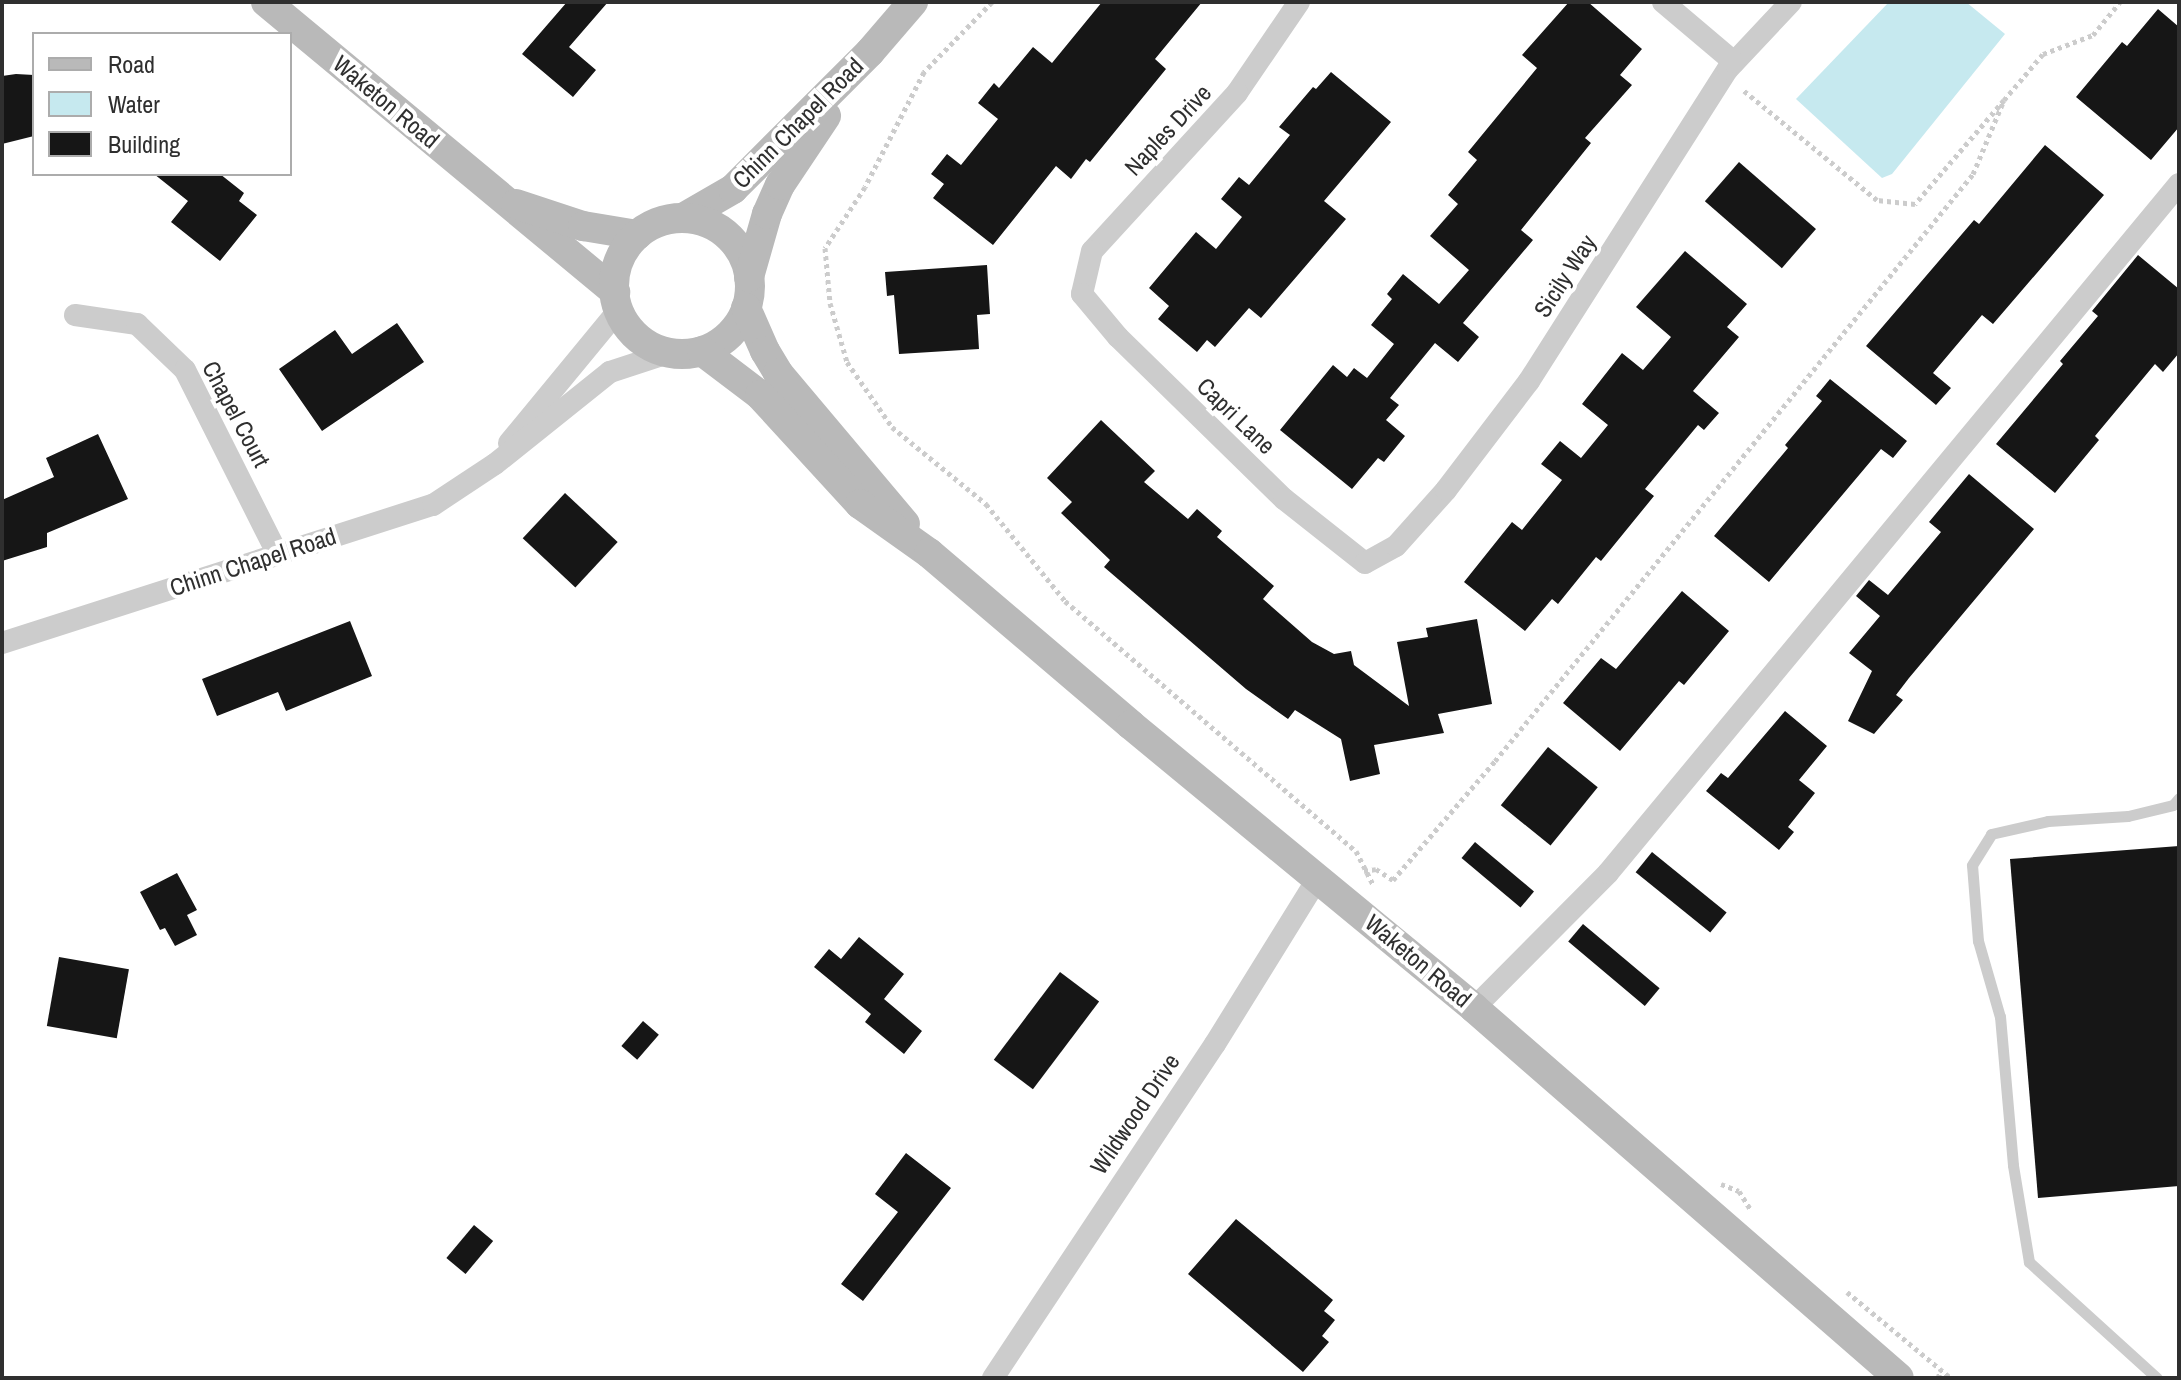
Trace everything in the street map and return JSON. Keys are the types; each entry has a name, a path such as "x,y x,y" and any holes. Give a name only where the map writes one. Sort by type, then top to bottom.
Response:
{"street":[{"name":"Waketon Road","path":"266,2 506,202 616,301"},
{"name":"Chinn Chapel Road","path":"683,218 733,189 870,52 913,2"},
{"name":"Naples Drive","path":"1082,294 1092,251 1237,93 1299,2"},
{"path":"1663,2 1729,68"},
{"name":"Sicily Way","path":"1365,563 1396,546 1446,490 1529,381 1729,68 1791,2"},
{"name":"Chinn Chapel Road","path":"749,277 767,214 780,185 870,52"},
{"path":"1474,1008 1608,873 2179,184"},
{"name":"Waketon Road","path":"506,202 583,226 637,235"},
{"path":"683,218 715,227 739,249 749,277 746,308 731,334 702,351 668,353 638,337 616,301 618,262 637,235 659,223 683,218"},
{"name":"Capri Lane","path":"1082,294 1118,337 1284,499 1365,563"},
{"name":"Chinn Chapel Road","path":"495,464 517,429 616,301"},
{"name":"Waketon Road","path":"746,308 765,351 785,382 929,553"},
{"name":"Chapel Court","path":"75,315 137,324 185,370 278,555"},
{"name":"Waketon Road","path":"702,351 760,395 860,504 929,553 1131,725 1474,1008 1899,1378"},
{"name":"Chinn Chapel Road","path":"2,643 433,505 495,464 610,372 668,353"},
{"name":"Wildwood Drive","path":"993,1378 1215,1044 1318,878"}],"lane":[{"path":"2157,1378 2029,1262 2013,1165 2000,1017 1978,941 1972,865 1991,834 2048,821 2128,816 2173,805 2179,798"}],"path":[{"path":"992,2 924,72 865,187 825,248 830,303 847,362 892,427 986,504 1065,601 1356,851"},
{"path":"1729,68 1877,200 1915,204 2043,54 2093,35 2120,2"},
{"path":"1364,871 1376,869 1393,880 1495,761 1973,174 2004,100"},
{"path":"1938,1378 1941,1369"}],"water":[{"path":"1889,2 1966,2 2005,34 1892,174 1882,178 1796,99"}],"building":[{"path":"567,2 608,2 569,47 596,70 573,97 522,54"},
{"path":"1102,2 1202,2 1155,59 1166,69 1090,162 1086,159 1071,179 1056,166 993,245 933,198 944,184 931,174 947,154 961,165 998,119 978,103 994,83 999,88 1033,47 1052,63"},
{"path":"1569,2 1588,2 1642,49 1620,75 1632,85 1585,138 1591,143 1521,230 1533,240 1463,323 1479,337 1458,362 1435,343 1390,398 1399,405 1386,420 1405,436 1384,462 1378,458 1352,489 1280,430 1333,365 1347,377 1354,368 1367,378 1394,344 1371,325 1392,299 1387,294 1403,274 1439,304 1469,270 1430,236 1458,204 1448,195 1477,160 1468,152 1537,68 1522,55"},
{"path":"2158,9 2179,27 2179,127 2151,160 2076,97 2122,42 2127,46"},
{"path":"1331,72 1391,122 1324,201 1346,219 1261,318 1249,308 1215,347 1207,340 1197,352 1158,319 1169,306 1149,288 1196,232 1216,249 1242,217 1221,199 1239,177 1249,185 1290,135 1279,127 1313,87 1316,89"},
{"path":"32,75 32,136 2,144 2,76"},
{"path":"2045,145 2104,195 1993,324 1982,315 1933,373 1951,388 1936,405 1866,346 1974,220 1979,224"},
{"path":"1739,162 1816,229 1782,268 1705,201"},
{"path":"157,176 223,176 244,193 239,201 257,215 220,261 171,222 188,201"},
{"path":"1685,251 1747,304 1727,327 1739,337 1693,391 1719,413 1704,430 1698,425 1645,489 1654,496 1601,561 1596,557 1558,604 1552,599 1525,631 1464,582 1512,522 1522,530 1562,480 1541,464 1560,441 1581,458 1608,425 1582,404 1622,353 1643,370 1671,337 1636,307"},
{"path":"2138,255 2179,289 2179,353 2163,372 2155,364 2095,436 2099,440 2055,493 1996,444 2063,364 2060,361 2098,316 2092,311"},
{"path":"987,265 990,314 977,315 979,349 899,354 894,295 887,296 885,272"},
{"path":"397,323 424,362 322,431 279,369 335,330 352,354"},
{"path":"1830,379 1907,441 1893,458 1881,449 1769,582 1714,536 1788,448 1785,445 1822,401 1816,396"},
{"path":"1101,420 1155,471 1144,482 1188,519 1197,509 1222,531 1217,537 1274,586 1263,599 1312,642 1334,654 1351,651 1354,665 1409,706 1397,642 1428,637 1426,628 1477,619 1492,704 1438,714 1444,733 1374,745 1380,774 1350,781 1341,739 1295,710 1288,719 1246,689 1104,567 1110,560 1061,513 1072,502 1047,478"},
{"path":"98,434 128,499 47,533 47,547 2,561 2,500 54,477 46,458"},
{"path":"1969,474 2034,529 1909,678 1896,695 1903,700 1874,734 1848,721 1872,671 1849,653 1880,616 1856,596 1869,580 1888,595 1941,532 1929,522"},
{"path":"565,493 618,542 575,587 523,538"},
{"path":"1682,591 1729,631 1684,685 1679,681 1620,751 1563,703 1601,658 1616,669"},
{"path":"350,621 372,676 286,711 278,692 217,716 202,679"},
{"path":"1785,711 1827,746 1799,780 1815,793 1788,827 1794,832 1779,850 1706,791 1721,773 1728,778"},
{"path":"1548,747 1598,787 1551,846 1501,805"},
{"path":"1475,842 1534,891 1520,908 1462,858"},
{"path":"2179,846 2179,1186 2038,1198 2010,859"},
{"path":"1652,852 1727,912 1710,933 1636,872"},
{"path":"177,873 197,910 187,915 197,935 175,946 165,928 160,930 140,892"},
{"path":"1583,924 1660,988 1645,1006 1568,942"},
{"path":"859,937 904,974 884,999 922,1031 904,1054 865,1022 871,1014 814,967 829,949 841,959"},
{"path":"59,957 129,969 117,1038 47,1026"},
{"path":"1060,972 1099,1001 1033,1089 994,1060"},
{"path":"643,1021 659,1035 637,1060 621,1046"},
{"path":"906,1153 951,1188 863,1301 841,1284 898,1212 875,1194"},
{"path":"1236,1219 1333,1300 1324,1311 1335,1320 1322,1336 1329,1342 1303,1372 1188,1274"},
{"path":"474,1225 493,1241 466,1274 446,1258"}]}
